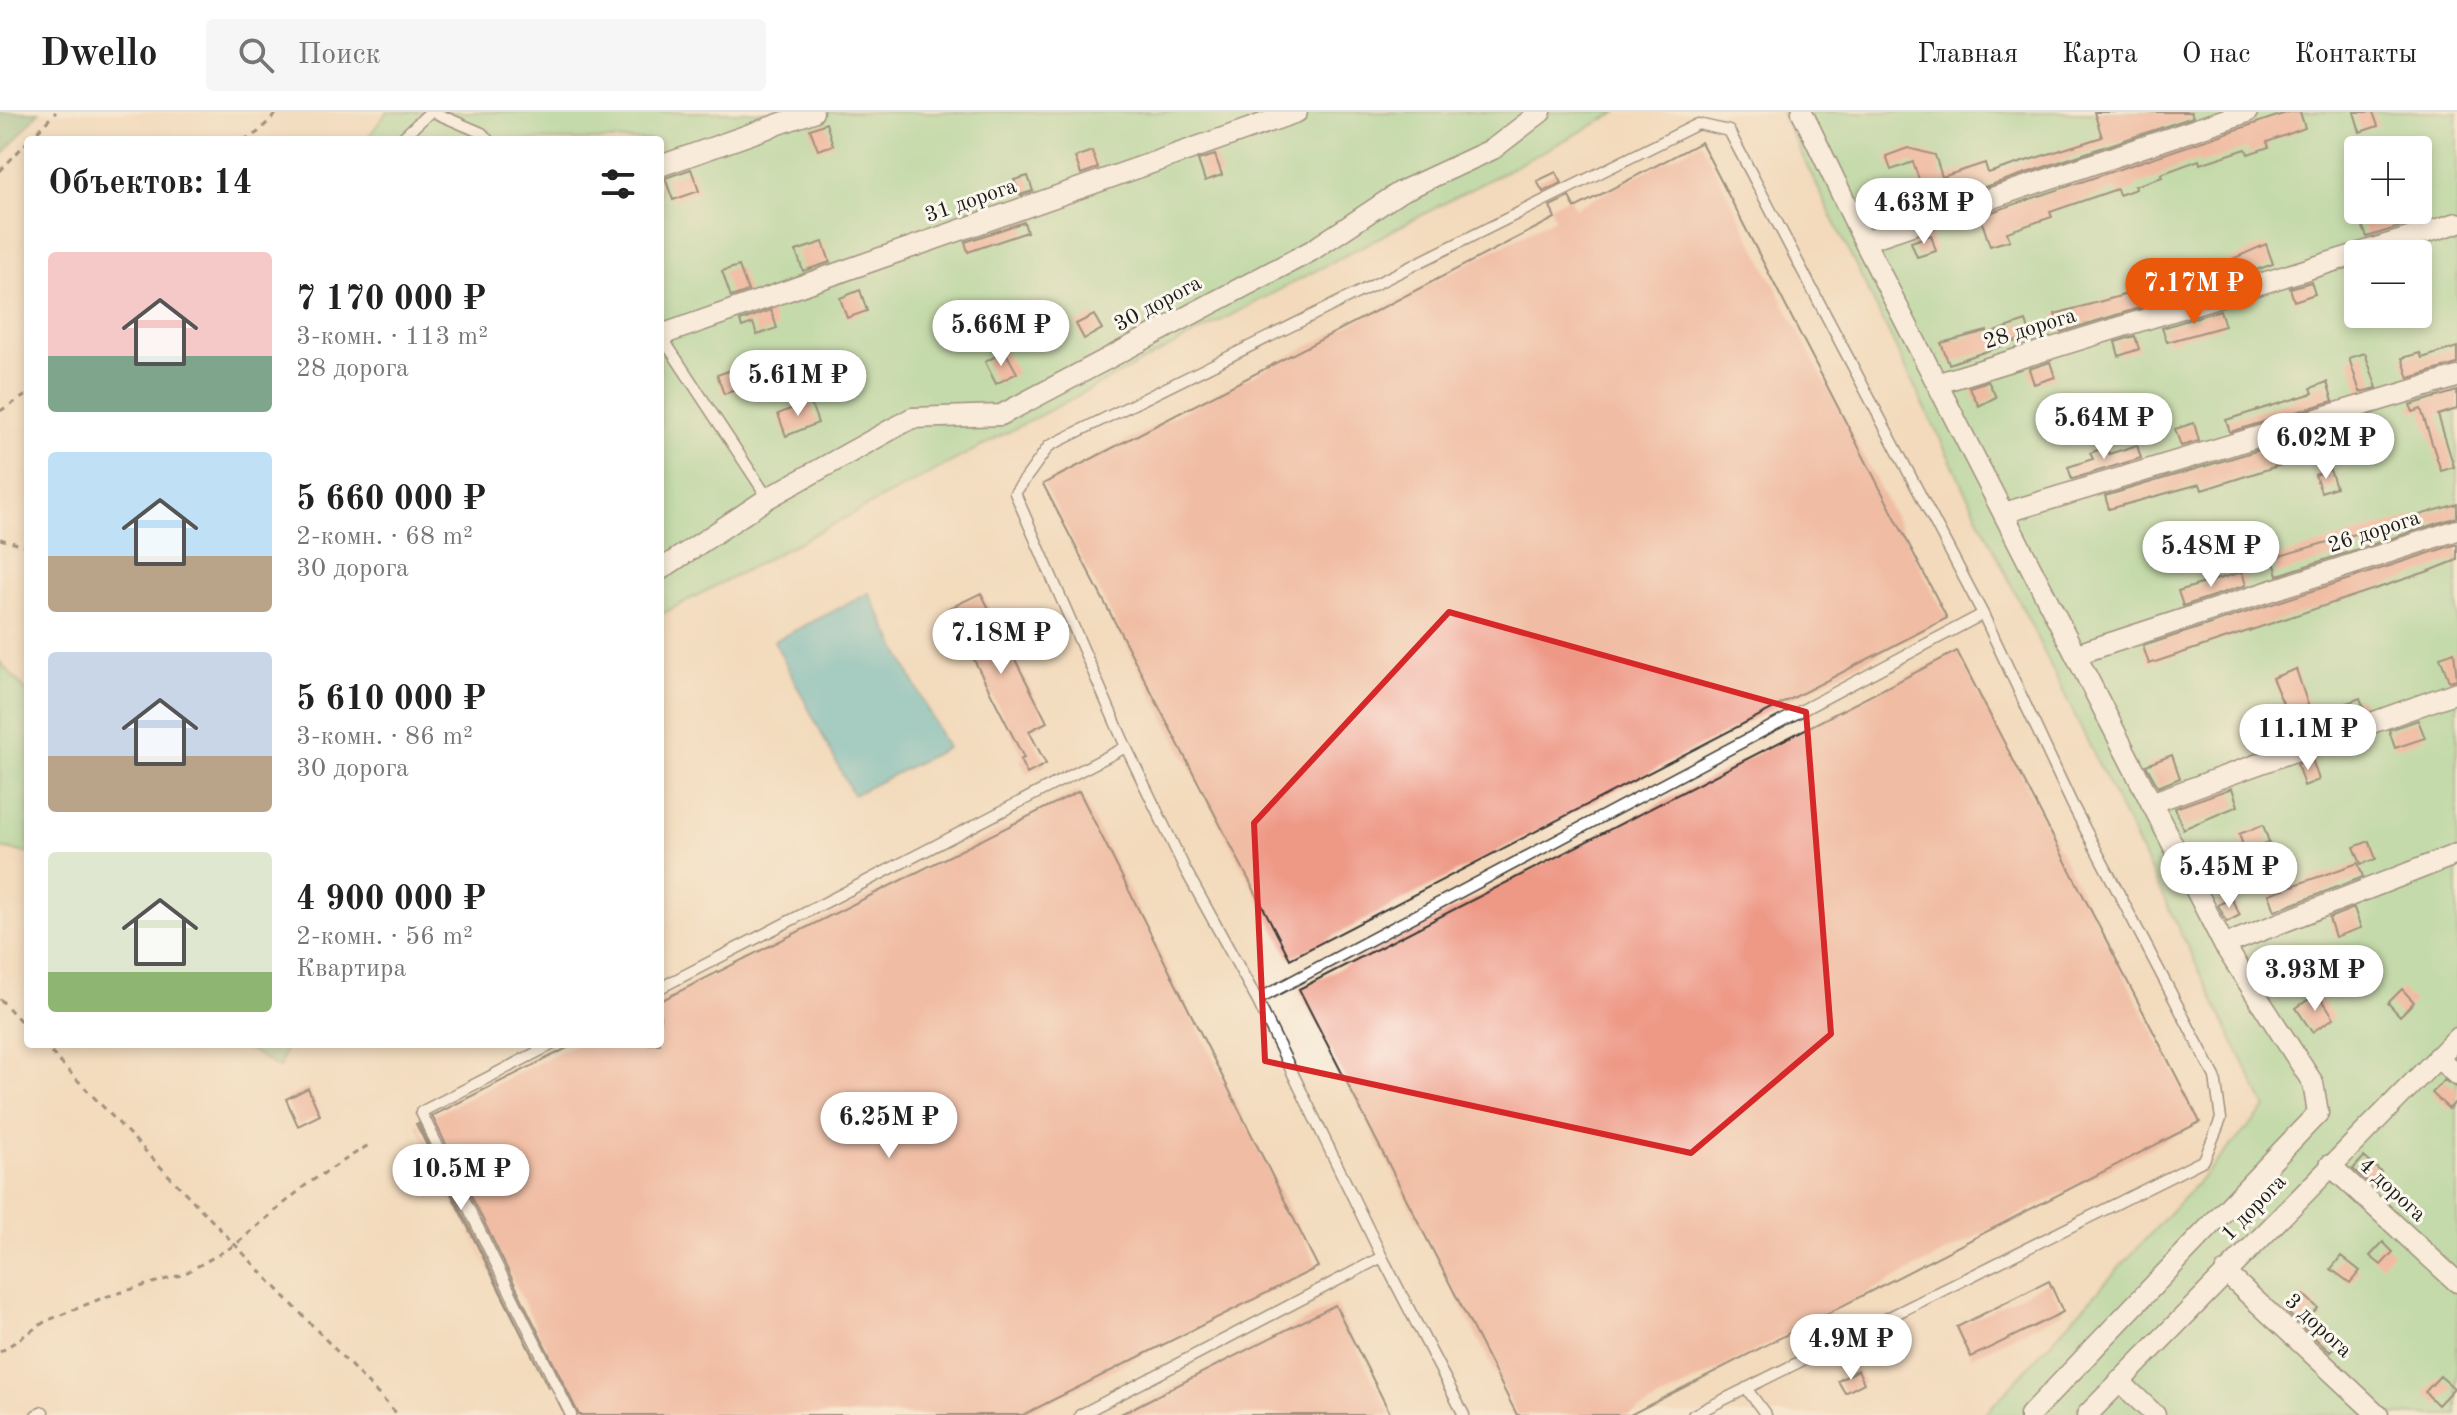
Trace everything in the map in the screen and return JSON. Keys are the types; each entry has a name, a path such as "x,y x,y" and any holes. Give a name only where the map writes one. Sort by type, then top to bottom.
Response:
{"street":[{"path":"664,165 813,112"},
{"name":"31 дорога","path":"664,333 1297,112"},
{"name":"30 дорога","path":"664,567 768,498 912,418 1001,415 1311,251 1400,192 1493,149 1541,112"},
{"path":"1802,112 1864,241 2224,945 2313,1083 2318,1113 2030,1415"},
{"path":"1864,241 2247,112"},
{"name":"28 дорога","path":"1939,383 2457,223"},
{"path":"2004,513 2457,377"},
{"name":"26 дорога","path":"2077,654 2457,530"},
{"path":"2151,803 2457,692"},
{"path":"2224,945 2457,854"},
{"name":"1 дорога","path":"2087,1415 2457,1038"},
{"path":"2437,1057 2457,1075"},
{"name":"4 дорога","path":"2330,1165 2457,1282"},
{"name":"3 дорога","path":"2225,1272 2378,1415"},
{"path":"2119,1381 2155,1415"}],"lane":[{"path":"404,136 431,112 485,136"},
{"path":"1464,1415 1382,1257 1257,1000 1185,869 1126,747 1015,493 1049,446 1698,124 1729,131 1983,614 2072,804 2215,1077 2221,1119 2204,1160 1693,1415"},
{"path":"664,339 768,498"},
{"path":"1257,1000 1983,614"},
{"path":"664,986 1126,747"},
{"path":"545,1048 421,1112 571,1415"},
{"path":"1080,1415 1382,1257"},
{"path":"1746,1388 1766,1415"}],"path":[{"path":"34,136 56,112"},
{"path":"251,136 278,112"},
{"path":"257,133 260,136"},
{"path":"0,171 24,146"},
{"path":"0,411 24,396"},
{"path":"0,539 24,546"},
{"path":"0,999 24,1025"},
{"path":"47,1048 398,1415"},
{"path":"0,1352 46,1321 105,1297 184,1274 235,1245 307,1184 370,1144"}],"highlighted area":[{"path":"1449,612 1806,712 1831,1034 1691,1153 1265,1061 1254,823"}],"green space":[{"path":"0,112 39,112 0,158"},
{"path":"387,112 1618,112 664,613 664,136 369,136"},
{"path":"1781,112 2457,112 2457,1415 1984,1415 2266,1108"},
{"path":"0,662 24,689 24,852 0,848"},
{"path":"246,1048 286,1048 279,1068"}],"water":[{"path":"869,593 947,748 853,795 774,641"}],"building":[{"path":"2094,112 2191,112 2193,117 1928,206 1913,162 1891,170 1886,156 1908,148 1935,155 1942,177 1985,163 1988,173 2102,137"},
{"path":"2289,112 2300,112 2305,128 2267,142 2269,147 2248,154 2246,149 2200,164 2199,160 2161,174 2162,177 2119,195 2117,189 2050,212 2052,217 2007,232 2010,240 1990,246 1980,216"},
{"path":"2354,112 2373,112 2378,126 2360,132"},
{"path":"826,123 833,145 818,150 810,129"},
{"path":"1701,142 1947,618 1290,959 1043,484 1555,218 1550,206 1569,197 1575,208"},
{"path":"1092,151 1098,168 1081,174 1075,157"},
{"path":"1215,155 1222,175 1205,181 1198,160"},
{"path":"691,169 699,191 673,200 665,178"},
{"path":"1556,172 1562,183 1543,192 1537,181"},
{"path":"1028,176 1033,191 1020,195 1014,180"},
{"path":"1024,222 1027,232 968,252 965,242"},
{"path":"2362,224 2408,224 2367,237"},
{"path":"1931,235 1936,251 1917,257 1911,242"},
{"path":"823,242 830,262 803,271 796,251"},
{"path":"2266,244 2273,264 2234,278 2228,261"},
{"path":"739,266 748,291 731,297 722,271"},
{"path":"2311,282 2315,294 2294,301 2290,288"},
{"path":"2160,285 2165,300 2061,332 2055,314"},
{"path":"860,290 867,311 847,318 840,298"},
{"path":"771,310 777,328 757,335 753,323 742,327 740,321"},
{"path":"2220,310 2225,326 2167,342 2162,328"},
{"path":"1094,315 1102,329 1084,339 1076,324"},
{"path":"2026,321 2031,336 1949,364 1941,343 1987,331 1988,334"},
{"path":"2135,336 2139,349 2119,356 2115,342"},
{"path":"2457,347 2457,364 2409,378 2402,358 2420,353 2422,358"},
{"path":"1005,351 1017,373 996,384 985,362"},
{"path":"2365,353 2377,388 2360,392 2349,358"},
{"path":"2050,362 2055,377 2034,384 2029,369"},
{"path":"740,367 747,386 724,394 717,375"},
{"path":"1988,381 1996,397 1979,406 1969,387"},
{"path":"2327,382 2333,401 2230,432 2226,420 2313,393 2311,388"},
{"path":"2457,391 2457,409 2438,415 2454,467 2441,471 2421,409 2413,412 2410,405"},
{"path":"810,401 818,423 786,436 778,414"},
{"path":"2194,423 2199,441 2181,446 2175,429"},
{"path":"2296,439 2303,458 2202,490 2200,484 2109,509 2105,496"},
{"path":"2137,445 2141,458 2072,479 2068,467 2093,459 2090,453 2106,447 2109,454"},
{"path":"2330,470 2336,487 2321,492 2315,475"},
{"path":"2457,504 2457,517 2278,575 2273,558"},
{"path":"2457,544 2457,560 2432,570 2149,664 2143,646"},
{"path":"2242,572 2246,585 2183,606 2178,591"},
{"path":"981,593 1047,722 1029,731 1046,764 1027,774 1020,760 1024,758 948,609"},
{"path":"1957,651 2200,1122 1630,1415 1517,1415 1299,989"},
{"path":"2454,652 2457,679 2449,681 2440,657"},
{"path":"2296,669 2311,714 2291,722 2272,678"},
{"path":"2360,698 2365,711 2349,717 2344,704"},
{"path":"2418,720 2425,738 2395,748 2389,730"},
{"path":"2172,755 2180,778 2158,787 2146,765"},
{"path":"2312,759 2319,780 2304,786 2297,764"},
{"path":"2232,788 2238,806 2183,829 2175,808"},
{"path":"1079,791 1318,1267 1023,1415 579,1415 432,1116 567,1048 664,1048 664,999"},
{"path":"2263,825 2269,842 2245,851 2239,834"},
{"path":"2369,841 2376,859 2361,864 2354,847"},
{"path":"2358,863 2363,877 2275,911 2269,894"},
{"path":"2231,898 2240,915 2227,922 2218,905"},
{"path":"2354,908 2361,928 2335,937 2329,918"},
{"path":"2402,989 2414,1002 2400,1016 2388,1003"},
{"path":"2318,993 2334,1018 2312,1032 2296,1008"},
{"path":"2444,1080 2457,1088 2457,1100 2449,1109 2432,1093"},
{"path":"308,1088 320,1115 298,1126 286,1099"},
{"path":"418,1123 549,1389 416,1124"},
{"path":"2364,1157 2381,1172 2370,1184 2353,1169"},
{"path":"2383,1242 2393,1252 2381,1265 2370,1256"},
{"path":"2341,1256 2360,1271 2350,1283 2331,1269"},
{"path":"2049,1281 2063,1312 1971,1357 1957,1327"},
{"path":"2304,1295 2318,1308 2306,1321 2334,1347 2330,1352 2288,1313"},
{"path":"1335,1305 1391,1415 1119,1415"},
{"path":"1858,1370 1864,1383 1845,1393 1838,1381"},
{"path":"2440,1376 2454,1388 2438,1405 2425,1392"}]}
